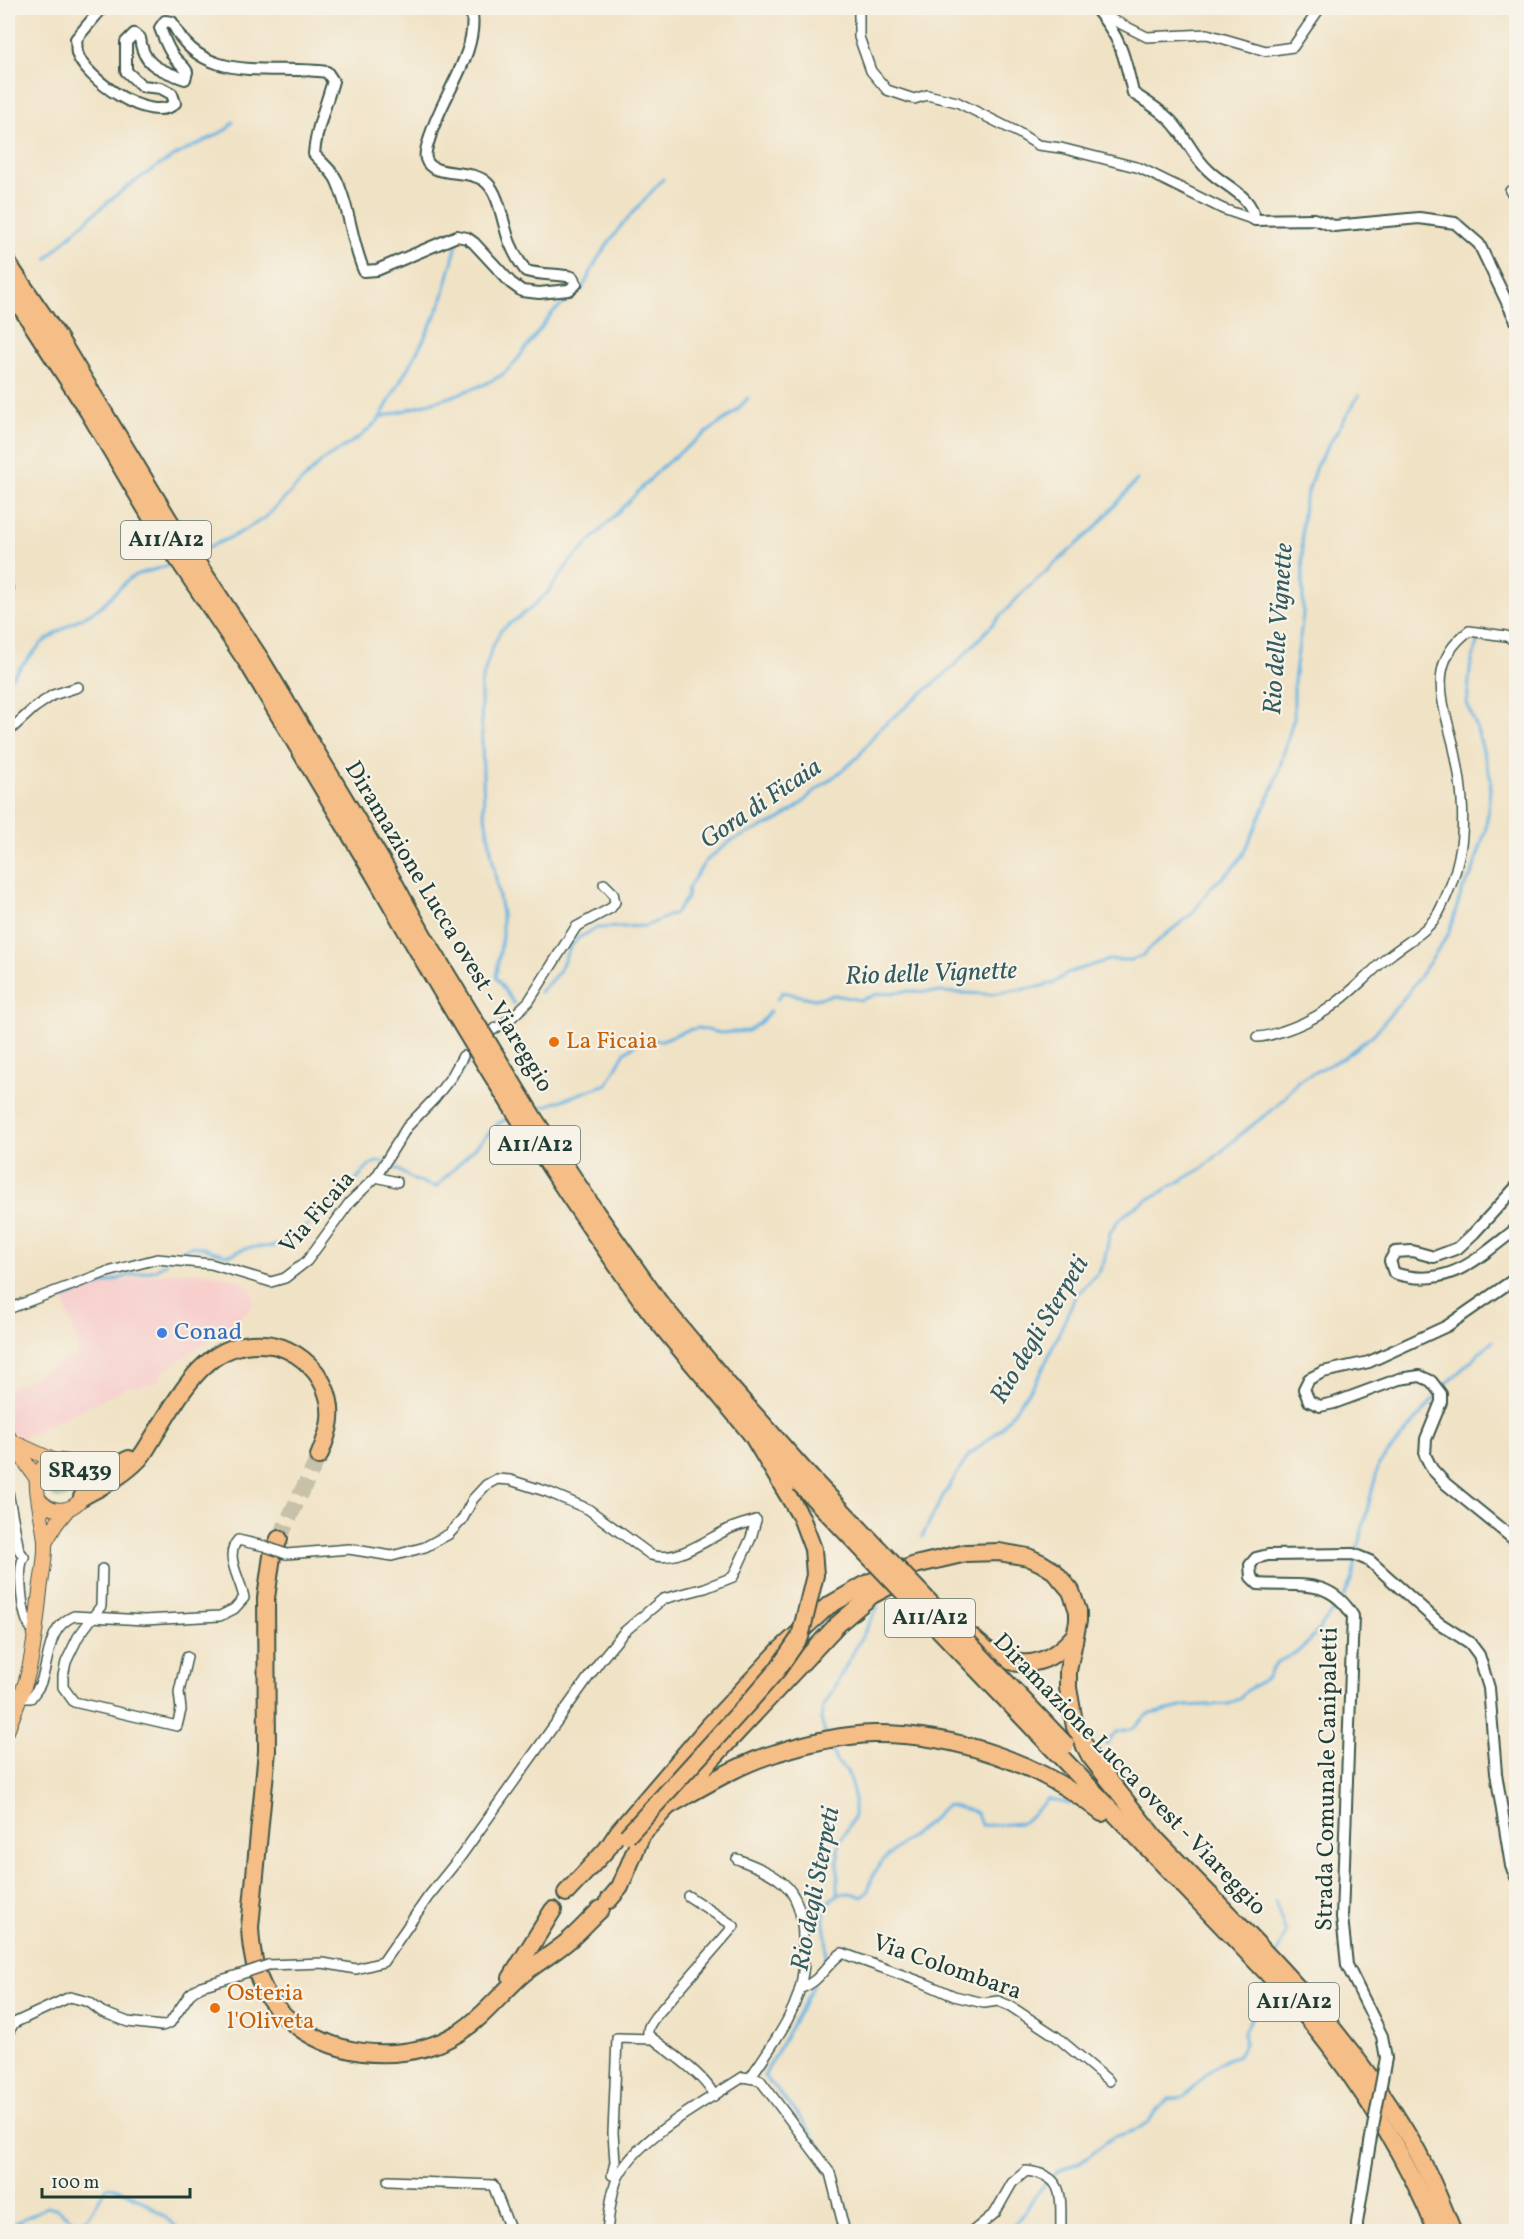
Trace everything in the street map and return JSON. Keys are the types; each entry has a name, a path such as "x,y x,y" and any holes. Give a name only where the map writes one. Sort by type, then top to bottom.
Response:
{"highway":[{"name":"Diramazione Lucca ovest - Viareggio","path":"8,264 58,337 381,873 499,1088 552,1171 647,1308 804,1480 1151,1843 1238,1933 1292,1981 1354,2067 1393,2140 1453,2232"},
{"name":"Diramazione Lucca ovest - Viareggio","path":"8,287 88,411 161,534 255,662"},
{"path":"82,1497 109,1483 141,1457 186,1386 201,1368 229,1348 245,1345 278,1346 308,1364 322,1382 330,1402 332,1416 330,1430 319,1456"},
{"name":"Diramazione Lucca ovest - Viareggio","path":"725,1392 752,1435 804,1480 934,1604 1062,1749"},
{"path":"566,1893 608,1849 627,1836 777,1670 800,1637 815,1575 813,1550 801,1517 752,1435"},
{"path":"75,1466 108,1469 128,1460 149,1444"},
{"path":"276,1546 272,1556 266,1598 267,1751 250,1927 251,1950 257,1976 272,2002 288,2020 308,2034 334,2045 370,2053 405,2052 460,2032 479,2018 524,1974 568,1941 620,1887 642,1834 670,1805 694,1785 838,1624 872,1595 937,1561"},
{"path":"608,1849 619,1831 727,1707 779,1651 828,1606 870,1582 915,1565 966,1554 999,1552 1028,1557 1041,1563 1054,1571 1071,1590 1078,1611 1068,1671 1068,1688 1075,1727 1090,1756 1151,1843"},
{"path":"934,1604 987,1651 1014,1663 1036,1662 1052,1656 1063,1649 1075,1634"},
{"path":"694,1785 775,1753 839,1737 875,1734 919,1737 999,1756 1061,1785 1151,1843"},
{"path":"500,1997 553,1910"},
{"name":"Diramazione Lucca ovest - Viareggio","path":"1430,2195 1437,2232"}],"main road":[{"name":"SR439","path":"10,1441 55,1461 64,1461 75,1466 84,1480 82,1497 56,1524 44,1550"},
{"path":"10,1441 36,1478"},
{"name":"SR439","path":"55,1461 45,1466 36,1478 35,1489 40,1500 53,1509 68,1509"},
{"path":"8,1729 29,1671 35,1633 44,1550 40,1500"}],"street":[{"path":"102,8 76,39 77,53 86,69 101,84 140,106 158,110 171,107 175,103 172,94 161,88 142,86 126,71 126,42 134,34 140,38 142,52 147,61 185,79 187,72 185,66 176,59 166,44 160,28 165,21 172,22 177,35 195,54 226,67 327,72 333,81 322,123 316,136 314,154 335,176 344,199 356,253 364,271 377,270 457,236 467,238 474,243 510,283 522,291 569,290 576,284 572,277 540,275 526,271 510,243 496,195 489,184 480,177 464,172 437,170 427,162 426,155 431,131 471,39 474,18 471,8"},
{"path":"859,8 859,38 871,71 887,90 914,99 927,95 957,102 1038,145 1061,148 1140,168 1223,209 1255,220 1314,219 1334,226 1419,218 1455,223 1479,244 1516,321"},
{"path":"1096,8 1108,23 1123,50 1133,93 1153,106 1176,126 1206,169 1246,199 1254,211 1255,220"},
{"path":"1096,8 1113,20 1147,37 1207,34 1266,51 1293,46 1320,8"},
{"path":"1257,1037 1264,1037 1298,1026 1327,1012 1391,954 1426,929 1438,913 1461,854 1462,801 1454,745 1440,692 1444,662 1455,641 1469,631 1506,636 1516,641"},
{"path":"8,732 34,708 53,695 78,687"},
{"path":"493,1030 509,1020 529,1001 576,927 611,908 615,902 613,893 604,884"},
{"name":"Via Ficaia","path":"8,1309 104,1273 157,1259 211,1264 271,1282 285,1278 307,1262 350,1202 376,1177 407,1126 434,1099 452,1076 463,1056"},
{"path":"376,1177 397,1182"},
{"path":"1516,1187 1458,1248 1434,1257 1412,1251 1395,1252 1390,1261 1394,1273 1411,1279 1430,1279 1454,1273 1468,1266 1516,1229"},
{"path":"1516,1278 1447,1326 1369,1362 1323,1372 1308,1379 1304,1389 1309,1401 1320,1406 1334,1403 1399,1378 1420,1376 1431,1381 1439,1391 1441,1402 1426,1439 1425,1455 1432,1470 1516,1541"},
{"path":"8,2033 14,2023 70,1997 89,2002 102,2012 128,2022 162,2026 170,2023 190,1994 201,1986 268,1965 323,1963 356,1970 383,1962 593,1671 624,1632 663,1599 705,1588 733,1577 751,1538 756,1520 730,1529 701,1544 661,1558 651,1555 588,1509 548,1492 510,1480 497,1479 486,1485 473,1499 462,1520 449,1534 425,1547 392,1556 349,1549 276,1546 238,1540 232,1546 232,1562 242,1586 244,1598 234,1609 220,1616 144,1620 74,1617 65,1620 54,1633 41,1684 31,1698 19,1698"},
{"path":"8,1492 19,1550 24,1557"},
{"path":"35,1633 29,1626 20,1563 24,1557 44,1550"},
{"name":"Strada Comunale Canipaletti","path":"1357,2232 1370,2143 1386,2058 1382,2036 1347,1965 1342,1917 1353,1616 1341,1599 1316,1586 1258,1584 1251,1577 1250,1565 1257,1558 1268,1555 1357,1556 1370,1561 1439,1623 1470,1643 1479,1655 1490,1688 1496,1773 1511,1866 1516,1877"},
{"path":"102,1569 101,1606 78,1637 66,1662 63,1687 74,1702 177,1726 181,1710 180,1692 187,1657"},
{"path":"737,1859 784,1883 799,1909 803,1924 804,1971 801,1988 781,2033 750,2078"},
{"path":"688,1896 734,1926 655,2017 648,2027 648,2035 702,2078 714,2096"},
{"name":"Via Colombara","path":"801,1988 810,1985 831,1961 842,1953 954,1996 984,2003 998,2001 1010,2006 1057,2037 1108,2081"},
{"path":"612,2175 615,2162 617,2038 653,2039"},
{"path":"607,2232 617,2179 630,2158 647,2141 743,2077 760,2080 830,2173 845,2232"},
{"path":"972,2232 995,2213 1011,2183 1026,2171 1050,2177 1060,2193 1061,2232"},
{"path":"388,2181 492,2185 511,2232"}],"shaded area":[{"path":"190,1272 226,1276 242,1282 251,1289 254,1300 249,1309 233,1325 163,1371 158,1382 127,1387 23,1438 18,1438 10,1430 8,1426 8,1389 80,1354 64,1300 119,1281"}],"green space":[{"path":"60,1472 70,1475 73,1485 70,1495 60,1498 50,1495 47,1485 50,1475"}],"waterway":[{"path":"47,259 76,230 122,191 173,157 227,129 233,122"},
{"path":"382,417 450,397 502,375 513,365 553,312 582,289 598,258 620,227 663,179"},
{"path":"195,553 234,536 265,518 322,461 361,436 378,421 423,341 441,303 457,244"},
{"name":"Rio delle Vignette","path":"777,999 783,992 814,999 834,995 861,1000 877,994 907,991 990,994 1038,987 1054,983 1067,973 1109,960 1132,960 1143,955 1193,913 1211,887 1229,872 1243,855 1275,783 1294,717 1294,681 1303,614 1304,504 1316,466 1359,395"},
{"path":"514,1004 496,977 502,938 502,914 484,810 481,684 491,650 501,630 530,609 547,593 570,562 661,468 735,412 748,398"},
{"name":"Gora di Ficaia","path":"540,992 559,972 568,951 578,938 597,928 646,926 675,913 687,898 688,888 705,862 731,841 779,820 858,757 878,730 950,670 1023,592 1095,528 1137,480"},
{"path":"8,681 42,643 99,608 129,579 138,574 174,564"},
{"name":"Rio degli Sterpeti","path":"922,1537 943,1496 969,1455 1001,1429 1040,1375 1076,1295 1099,1272 1104,1262 1110,1233 1117,1222 1130,1210 1203,1168 1278,1105 1299,1080 1343,1058 1374,1034 1408,993 1448,935 1462,891 1472,874 1486,828 1491,779 1476,726 1467,704 1470,669 1479,635"},
{"name":"Rio delle Vignette","path":"534,1110 607,1084 625,1052 641,1041 662,1040 699,1028 720,1033 748,1031 761,1022 770,1011"},
{"name":"Gora di Ficaia","path":"441,1096 454,1084 474,1055"},
{"name":"Rio delle Vignette","path":"392,1166 414,1180 436,1187 500,1122 511,1118"},
{"name":"Gora di Ficaia","path":"392,1166 401,1147 419,1121"},
{"path":"171,1259 193,1246 227,1255 248,1248 280,1244 327,1210 368,1167 383,1162"},
{"path":"8,1319 91,1288 127,1276 155,1270 166,1263"},
{"path":"1441,1389 1492,1341"},
{"path":"1356,1553 1379,1464 1437,1395"},
{"path":"1343,1598 1352,1579 1356,1559"},
{"path":"1106,1744 1117,1732 1134,1728 1147,1715 1185,1706 1229,1704 1238,1699 1268,1677 1276,1663 1297,1652 1309,1642 1339,1603"},
{"name":"Rio degli Sterpeti","path":"825,1734 821,1719 823,1708 878,1607"},
{"name":"Rio degli Sterpeti","path":"830,1745 836,1761 847,1771 854,1795 854,1816 838,1846 838,1894"},
{"path":"824,1965 826,1955 824,1920 828,1903 837,1895 849,1893 862,1897 868,1891 875,1872 883,1861 947,1805 973,1811 977,1814 981,1825 989,1825 1024,1822 1048,1799 1070,1804"},
{"path":"1275,1901 1286,1933 1276,1955"},
{"path":"1009,2232 1046,2182 1058,2171 1080,2162 1113,2137 1136,2130 1149,2122 1155,2112 1169,2099 1184,2097 1208,2072 1227,2059 1238,2055 1244,2044 1244,2031 1257,2008 1266,1981"},
{"name":"Rio degli Sterpeti","path":"814,1985 764,2076 809,2130 829,2166"},
{"name":"Rio degli Sterpeti","path":"837,2183 855,2232"},
{"name":"Rio degli Sterpeti","path":"8,2227 47,2207 56,2208 77,2222 87,2219 107,2187 136,2197 182,2232"}],"tunnel":[{"path":"279,1539 319,1456"}],"place":[{"name":"La Ficaia","path":"554,1042"},
{"name":"Conad","path":"162,1333"},
{"name":"Osteria l'Oliveta","path":"215,2008"}]}
